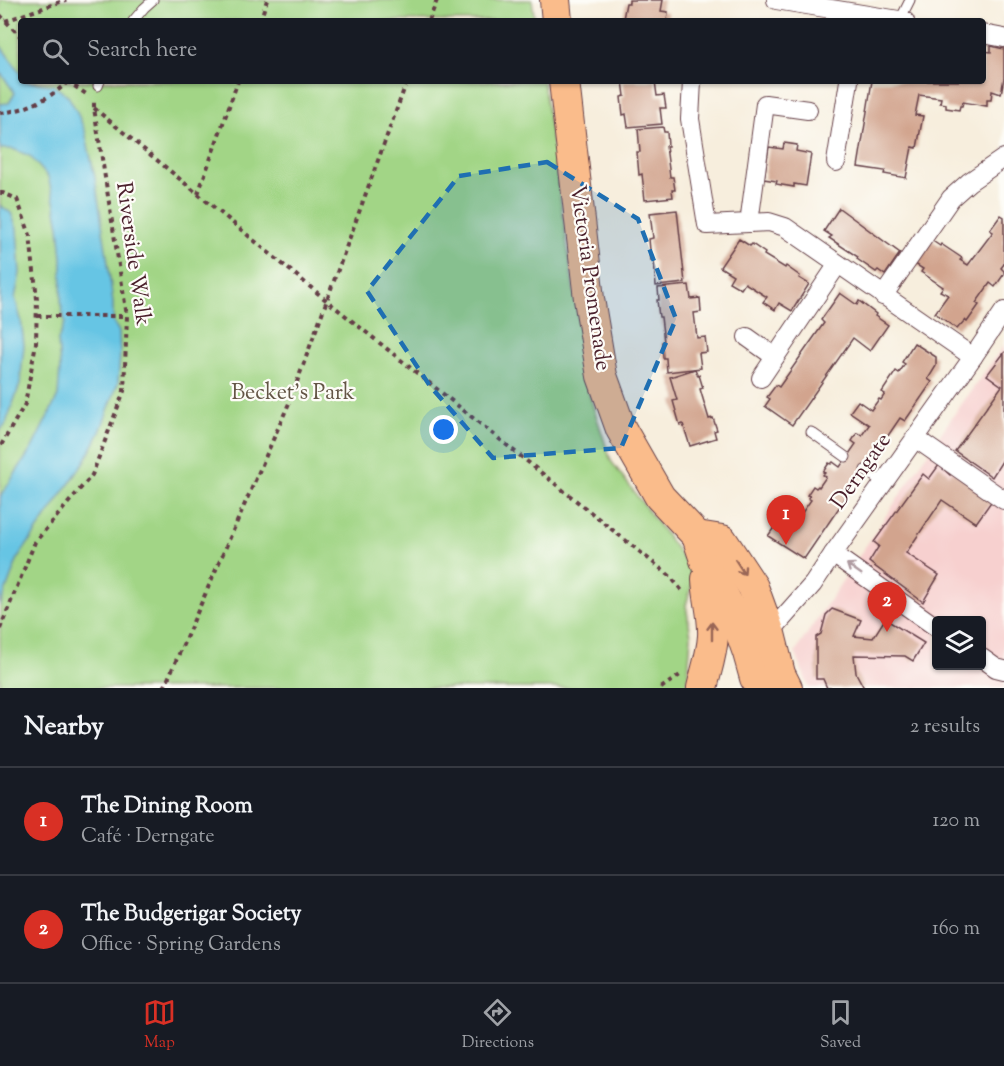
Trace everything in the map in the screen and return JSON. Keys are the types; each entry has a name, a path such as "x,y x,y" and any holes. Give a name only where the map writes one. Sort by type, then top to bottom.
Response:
{"main road":[{"path":"555,0 557,18"},
{"name":"Victoria Promenade","path":"564,84 589,299 602,375 621,429 660,496 701,548"},
{"path":"702,688 713,636 712,613 701,548 722,540 753,587 759,643 755,678 761,688"},
{"path":"714,688 759,643"},
{"path":"759,643 787,688"}],"street":[{"path":"776,0 880,18"},
{"path":"986,35 1004,38"},
{"path":"692,84 690,119 707,225 769,222 785,227 973,357"},
{"path":"836,162 849,84"},
{"path":"749,223 765,104 808,110"},
{"path":"883,296 951,198 969,182 1004,158"},
{"path":"761,378 838,264"},
{"name":"Derngate","path":"759,643 813,584 1004,311"},
{"path":"747,337 775,357"},
{"path":"915,438 1004,500"},
{"path":"833,555 932,624"},
{"path":"986,661 1004,670"}],"lane":[{"path":"136,18 153,0"},
{"path":"894,18 909,0"},
{"path":"811,432 846,457"},
{"path":"865,470 883,483"}],"path":[{"path":"5,21 66,0"},
{"path":"261,18 267,0"},
{"path":"430,18 437,0"},
{"path":"0,15 18,34"},
{"path":"0,113 12,112 49,97 64,84"},
{"path":"72,84 94,99 94,108 326,300 669,576 688,598"},
{"path":"198,194 237,84"},
{"path":"164,688 290,401 406,84"},
{"name":"Riverside Walk","path":"0,629 35,542 92,475 124,391 127,316 94,108"},
{"path":"0,192 17,199 30,235 37,316 36,343 25,404 0,447"},
{"path":"37,316 127,316"}],"highlighted area":[{"path":"547,162 638,219 676,319 621,448 493,458 430,386 367,291 459,176"}],"shaded area":[{"path":"1004,345 1004,688 809,688 795,652 948,423"}],"green space":[{"name":"Becket's Park","path":"0,0 532,0 535,18 18,18 18,84 543,84 589,394 611,461 695,574 686,605 691,636 687,688 0,688"}],"water":[{"path":"0,45 18,70 18,84 53,85 68,96 85,131 95,178 113,303 113,321 119,332 120,355 118,383 100,432 85,461 18,558 0,606 0,497 32,448 58,396 60,368 58,340 65,323 61,304 62,258 59,226 48,177 30,156 13,149 0,149 0,104 9,103 15,93 0,72"},
{"path":"0,205 11,213 17,229 20,273 15,298 24,345 20,384 6,423 0,431"}],"building":[{"path":"629,0 663,0 661,11 668,12 667,18 623,18 626,3 629,3"},
{"path":"991,46 1004,49 1004,78 1001,94 992,91 991,100 987,100 987,106 963,102 959,110 946,108 946,104 940,103 941,98 919,95 915,115 923,116 917,148 912,147 906,178 884,174 885,171 858,167 872,84 986,84 986,51 991,52"},
{"path":"623,84 655,84 657,96 664,95 666,108 660,108 662,124 628,127 626,114 623,115 621,97 625,96"},
{"path":"663,127 664,132 667,132 668,146 666,146 670,177 673,177 675,190 672,190 673,197 645,200 642,174 639,175 638,129"},
{"path":"784,143 797,145 796,151 811,154 806,186 776,184 777,181 764,179 769,147 783,149"},
{"path":"839,208 900,253 885,275 878,270 876,272 857,259 858,257 829,238 832,236 824,231"},
{"path":"677,210 685,283 656,286 649,239 653,238 650,213"},
{"path":"1001,215 1004,217 1004,264 1001,268 1004,274 995,287 990,283 976,303 979,305 967,322 965,320 957,329 935,313 948,295 940,291 943,287 921,272 923,269 912,262 928,238 962,258 960,260 968,265 993,232 990,230"},
{"path":"739,239 750,246 752,244 765,253 764,255 785,268 786,266 809,284 792,311 779,303 775,310 763,302 767,297 745,283 741,289 729,282 733,275 720,267"},
{"path":"689,285 691,299 700,298 701,312 694,313 697,338 705,337 707,352 699,353 701,368 667,372 666,358 663,358 662,342 664,342 657,300 659,300 658,288"},
{"path":"840,293 857,305 859,301 888,325 870,351 853,338 792,425 765,406 770,399 767,397 776,385 779,387 824,323 821,320"},
{"path":"914,343 936,357 936,366 928,379 932,382 905,421 900,418 804,559 768,536 780,519 792,527 811,500 807,495 813,486 819,487 826,477 823,472 829,463 833,462 840,467 856,444 852,441 857,433 862,435 869,425 850,412 858,401 871,410 879,399 881,400 885,394 882,392 896,371 899,373 905,364 902,362"},
{"path":"1004,353 1004,458 992,477 955,451 1002,386 987,375"},
{"path":"695,369 703,388 700,389 709,419 713,418 717,430 714,431 716,438 690,446 683,424 680,425 673,401 677,400 670,377"},
{"path":"939,465 950,475 952,471 993,499 976,523 942,500 906,553 939,575 923,602 869,562 879,546 874,542 923,474 929,479"},
{"path":"832,609 861,620 854,636 873,638 885,619 924,643 913,661 905,656 854,655 856,673 864,688 827,688 823,679 816,679 816,637 821,634 826,615"}],"place":[{"name":"The Dining Room","path":"786,545"},
{"name":"The Budgerigar Society","path":"887,632"}]}
